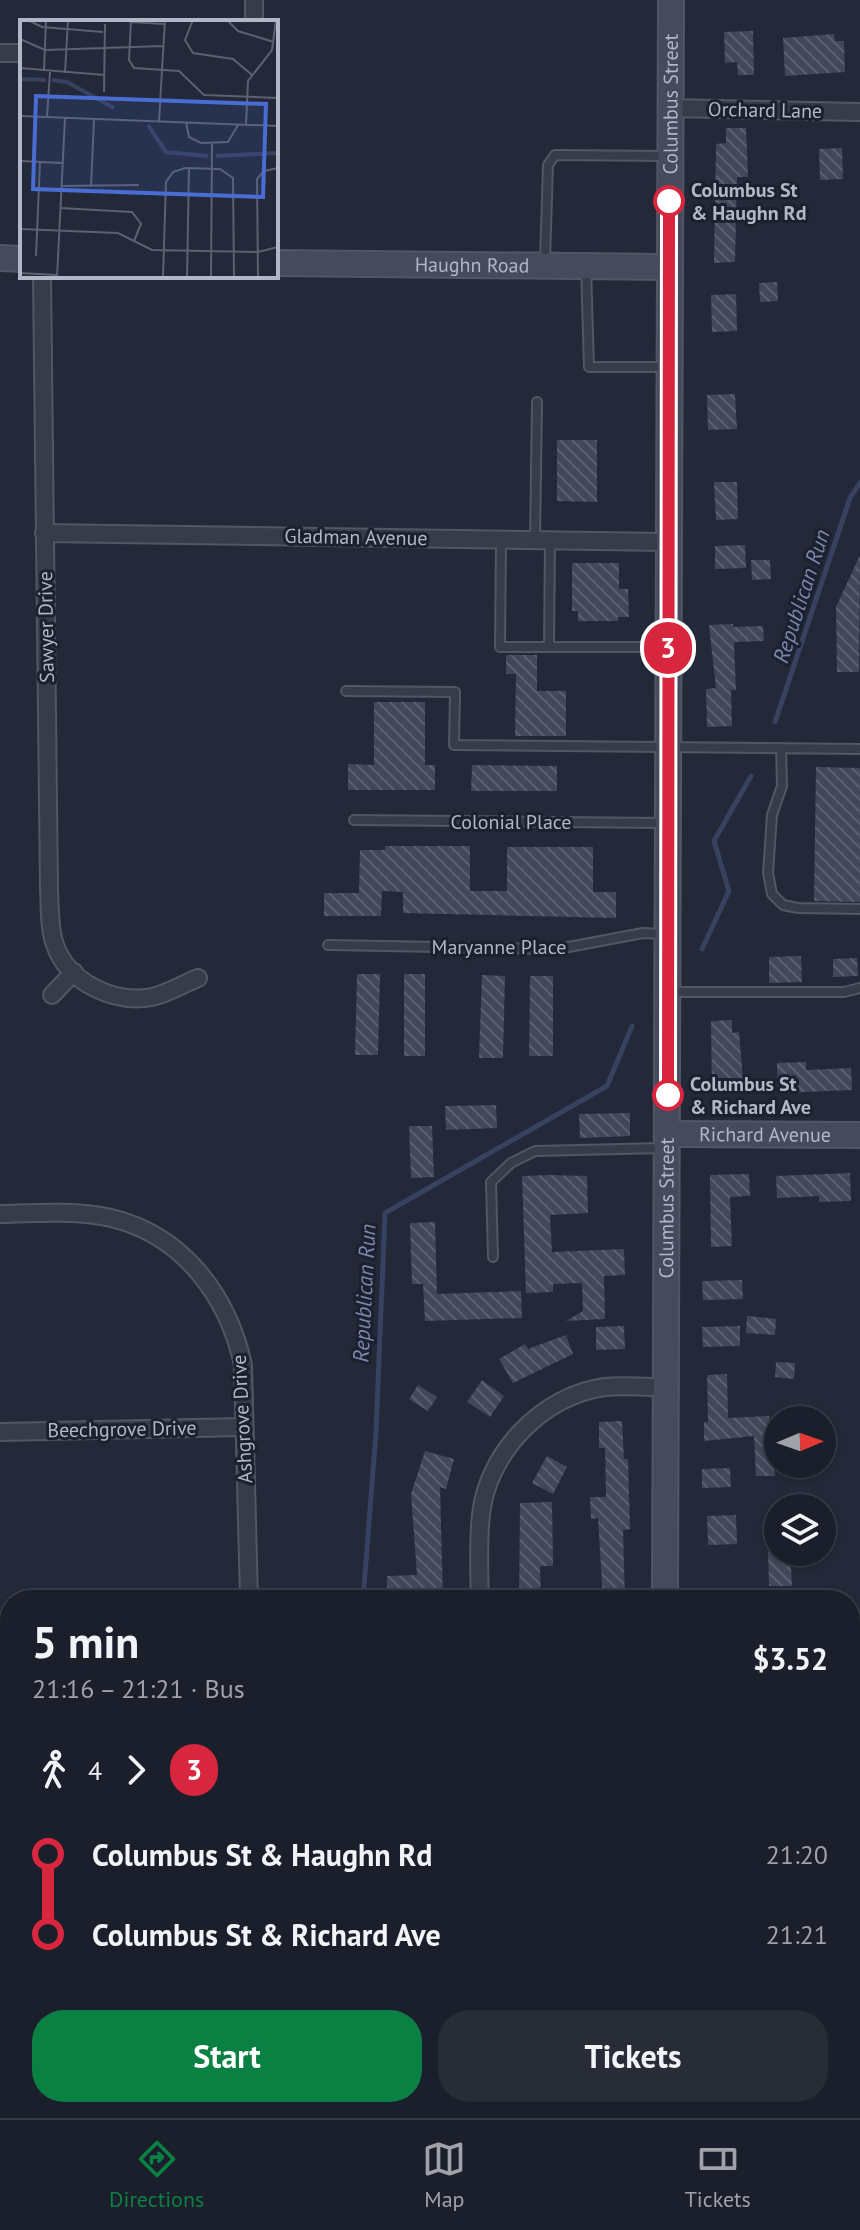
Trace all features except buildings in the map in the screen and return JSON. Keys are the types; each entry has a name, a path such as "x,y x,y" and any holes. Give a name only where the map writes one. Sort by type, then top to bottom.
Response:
{"main road":[{"name":"Columbus Street","path":"665,1590 671,0"},
{"path":"0,258 20,259"},
{"name":"Haughn Road","path":"278,263 668,267"},
{"name":"Richard Avenue","path":"668,1141 860,1135"}],"street":[{"name":"Orchard Lane","path":"670,108 860,112"},
{"name":"Sawyer Drive","path":"42,278 51,929 58,953 74,972"},
{"name":"Gladman Avenue","path":"44,533 667,542"},
{"path":"52,995 74,972 101,992 133,997 152,997 198,978"},
{"name":"Ashgrove Drive","path":"0,1214 84,1214 112,1219 165,1242 209,1283 237,1336 243,1365 249,1590"},
{"path":"480,1590 481,1511 493,1475 509,1445 551,1407 578,1394 604,1387 666,1388"},
{"name":"Beechgrove Drive","path":"0,1432 244,1427"}],"lane":[{"path":"545,266 548,165 555,155 669,156"},
{"path":"586,266 589,367 668,367"},
{"path":"537,402 549,647"},
{"path":"501,539 500,647 668,647"},
{"path":"346,691 455,692 454,745 860,749"},
{"path":"781,748 782,786 772,815 768,873 772,894 783,905 798,908 860,909"},
{"name":"Colonial Place","path":"354,820 668,823"},
{"name":"Maryanne Place","path":"328,945 558,949 643,933 668,934"},
{"path":"668,992 844,992 860,988"},
{"path":"493,1257 491,1182 511,1163 535,1151 668,1141"}],"waterway":[{"name":"Republican Run","path":"775,722 850,498 860,483"},
{"name":"Republican Run","path":"702,949 729,891 714,841 751,776"},
{"name":"Republican Run","path":"364,1590 376,1432 385,1213 607,1086 632,1026"}],"bus line":[{"name":"3","path":"668,1095 669,201"}],"place":[{"name":"Columbus St & Haughn Rd","path":"669,201"},
{"name":"Columbus St & Richard Ave","path":"668,1095"}]}
